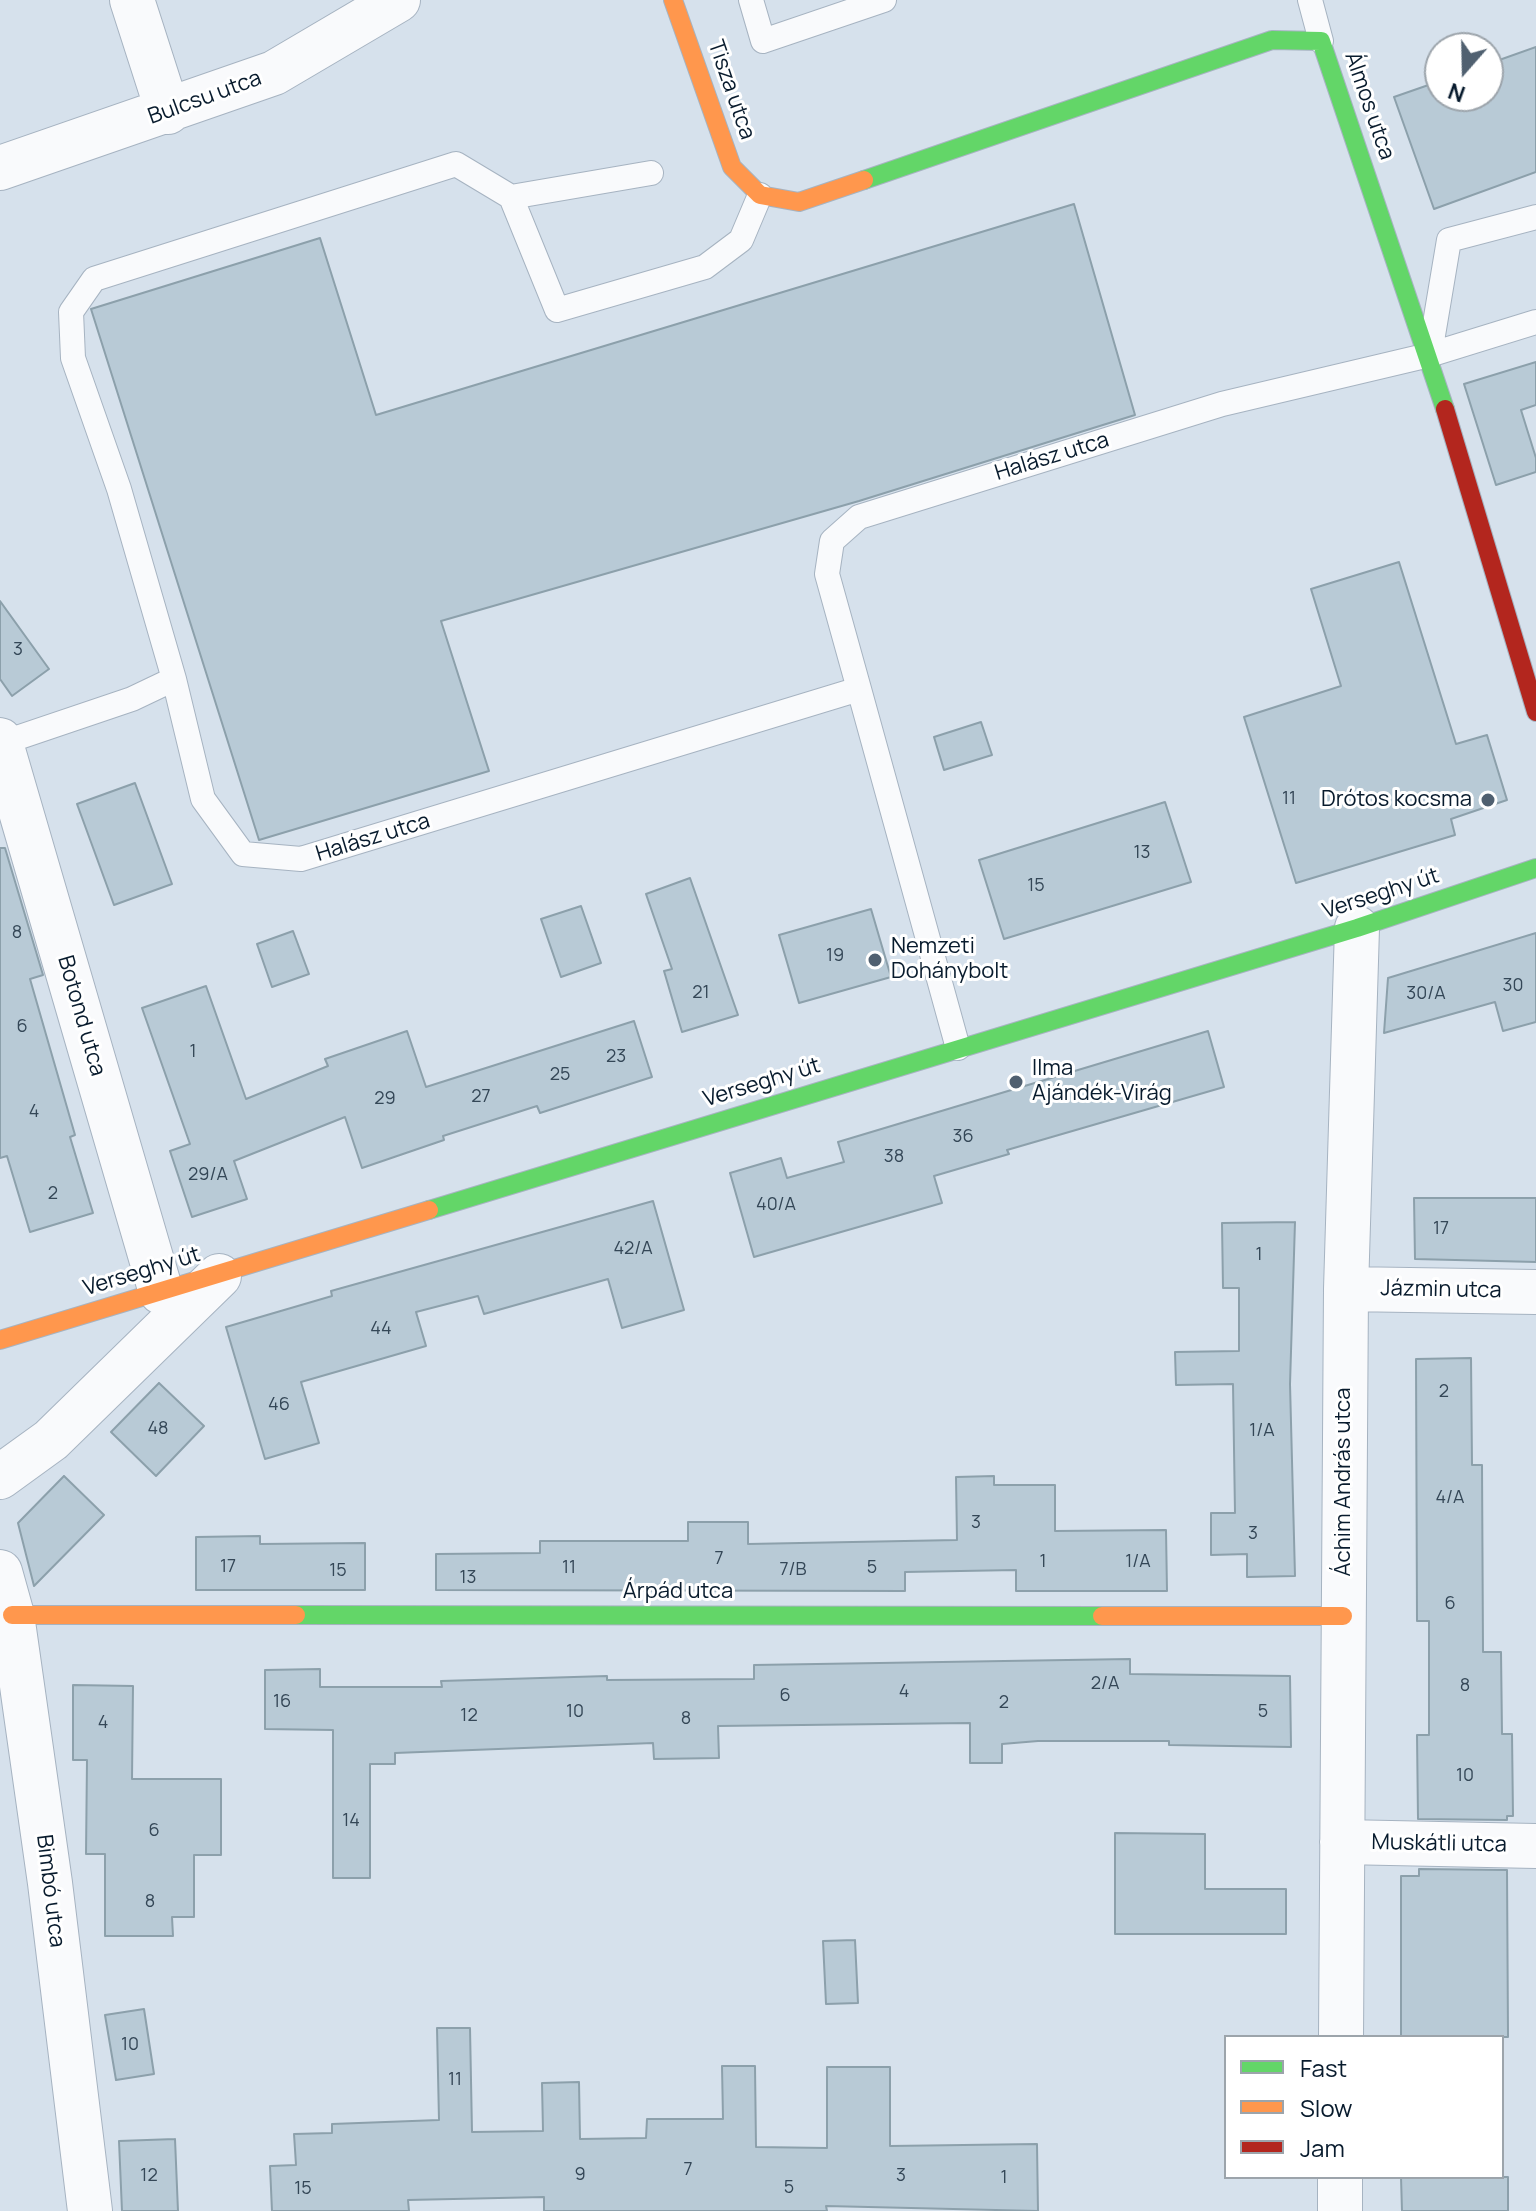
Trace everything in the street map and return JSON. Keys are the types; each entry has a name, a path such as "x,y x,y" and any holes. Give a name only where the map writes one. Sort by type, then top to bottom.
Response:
{"street":[{"path":"132,0 168,112"},
{"name":"Bulcsu utca","path":"0,168 274,73 398,0"},
{"name":"Tisza utca","path":"673,0 732,167 760,195"},
{"name":"Álmos utca","path":"760,195 799,202 1272,40 1321,41 1429,355 1536,712"},
{"name":"Botond utca","path":"1,742 161,1292"},
{"name":"Verseghy út","path":"0,1340 1357,928 1536,868"},
{"name":"Áchim András utca","path":"1341,2035 1346,1289 1357,928"},
{"path":"0,1477 51,1440 223,1272"},
{"name":"Jázmin utca","path":"1346,1289 1536,1292"},
{"name":"Bimbó utca","path":"0,1572 12,1615 50,1883 90,2211"},
{"name":"Árpád utca","path":"12,1615 1343,1616"},
{"name":"Muskátli utca","path":"1342,1842 1536,1846"},
{"path":"1340,2179 1340,2211"}],"lane":[{"path":"751,0 763,41 884,0"},
{"path":"1310,0 1321,41"},
{"name":"Halász utca","path":"511,197 456,164 94,279 71,312 73,358 119,489 174,679 203,799 243,854 301,859 859,689"},
{"path":"651,173 511,197 557,310 705,267 741,240 760,195"},
{"path":"1429,355 1449,240 1536,217"},
{"name":"Halász utca","path":"958,1048 827,574 832,541 859,517 1222,404 1429,355 1536,322"},
{"path":"1,742 132,699 174,679"}],"building":[{"path":"1536,47 1536,172 1434,209 1394,97 1424,87 1424,112 1504,112 1504,58"},
{"path":"1074,204 1135,415 859,501 441,621 489,771 259,840 91,309 320,238 376,415"},
{"path":"1536,362 1536,405 1521,410 1536,458 1536,472 1496,485 1464,384"},
{"path":"1399,562 1456,744 1487,735 1507,800 1451,819 1455,835 1296,883 1244,717 1341,686 1311,589"},
{"path":"0,601 49,669 12,696 0,679"},
{"path":"981,722 992,755 944,770 934,737"},
{"path":"135,783 172,884 114,905 77,804"},
{"path":"1165,802 1191,882 1004,939 979,860"},
{"path":"0,848 5,848 43,975 30,979 75,1135 70,1137 93,1213 30,1232 7,1156 0,1158"},
{"path":"690,878 738,1015 682,1032 664,971 672,969 646,894"},
{"path":"581,906 601,963 561,977 541,919"},
{"path":"871,909 891,977 799,1003 779,935"},
{"path":"293,931 309,974 272,987 257,944"},
{"path":"1536,933 1536,1022 1503,1031 1495,1002 1384,1033 1388,978"},
{"path":"206,986 246,1099 328,1066 325,1059 407,1031 426,1087 634,1021 652,1077 540,1113 537,1106 443,1136 444,1140 362,1168 345,1117 234,1161 247,1199 192,1217 170,1151 190,1144 142,1008"},
{"path":"1208,1031 1224,1087 1007,1150 1009,1154 934,1176 942,1203 754,1257 730,1173 781,1158 787,1178 844,1162 838,1142"},
{"path":"1414,1198 1536,1198 1536,1262 1415,1259"},
{"path":"653,1201 684,1310 622,1328 608,1279 484,1314 478,1296 416,1312 426,1346 301,1382 319,1443 265,1459 226,1327 332,1296 331,1291"},
{"path":"1295,1222 1290,1384 1295,1576 1247,1577 1247,1554 1211,1555 1211,1513 1235,1513 1233,1384 1176,1385 1175,1352 1239,1351 1239,1288 1223,1288 1222,1223"},
{"path":"1471,1358 1472,1465 1482,1465 1483,1652 1501,1652 1502,1734 1512,1734 1513,1816 1507,1816 1507,1820 1418,1819 1417,1735 1429,1735 1429,1621 1417,1621 1416,1359"},
{"path":"159,1383 204,1426 156,1476 111,1432"},
{"path":"64,1476 104,1515 34,1586 18,1523"},
{"path":"994,1476 994,1485 1055,1485 1055,1531 1166,1530 1167,1591 1016,1591 1016,1570 905,1572 905,1591 436,1590 436,1554 540,1553 540,1541 688,1541 688,1522 748,1522 748,1544 957,1540 956,1477"},
{"path":"260,1536 260,1544 365,1543 365,1590 196,1590 196,1537"},
{"path":"1130,1659 1130,1674 1290,1676 1291,1747 1169,1745 1169,1741 1038,1741 1002,1744 1002,1763 970,1763 970,1723 718,1726 719,1758 654,1759 653,1743 395,1753 395,1764 370,1764 370,1878 333,1878 333,1730 265,1729 265,1670 320,1669 320,1687 442,1687 441,1681 607,1676 607,1680 754,1679 754,1665"},
{"path":"73,1685 133,1686 132,1779 221,1779 221,1855 194,1855 194,1917 172,1917 173,1936 105,1936 105,1854 86,1854 87,1760 73,1760"},
{"path":"1115,1833 1205,1834 1205,1889 1286,1889 1286,1934 1115,1934"},
{"path":"1419,1869 1507,1870 1508,2037 1401,2035 1401,1876 1419,1876"},
{"path":"855,1940 858,2003 826,2004 823,1941"},
{"path":"144,2009 154,2074 116,2080 105,2015"},
{"path":"437,2028 470,2028 472,2132 543,2131 542,2083 579,2082 580,2139 646,2138 647,2119 723,2119 722,2066 755,2066 756,2147 827,2148 827,2067 890,2067 890,2146 1037,2144 1038,2211 826,2206 827,2211 544,2211 544,2197 408,2200 409,2211 272,2211 270,2166 296,2165 294,2134 332,2133 332,2124 439,2120"},
{"path":"175,2139 178,2211 122,2211 119,2141"},
{"path":"1508,2177 1508,2211 1402,2211 1401,2179"}],"traffic: fast":[{"path":"864,180 1272,40 1321,41 1445,409"},
{"path":"429,1210 1357,928 1536,868"},
{"path":"296,1615 1102,1616"}],"traffic: slow":[{"path":"673,0 732,167 760,195 799,202 864,180"},
{"path":"0,1340 429,1210"},
{"path":"12,1615 296,1615"},
{"path":"1102,1616 1343,1616"}],"traffic: jam":[{"path":"1445,409 1536,712"}],"place":[{"name":"Drótos kocsma","path":"1488,800"},
{"name":"Nemzeti Dohánybolt","path":"875,960"},
{"name":"Ilma Ajándék-Virág","path":"1016,1082"}]}
